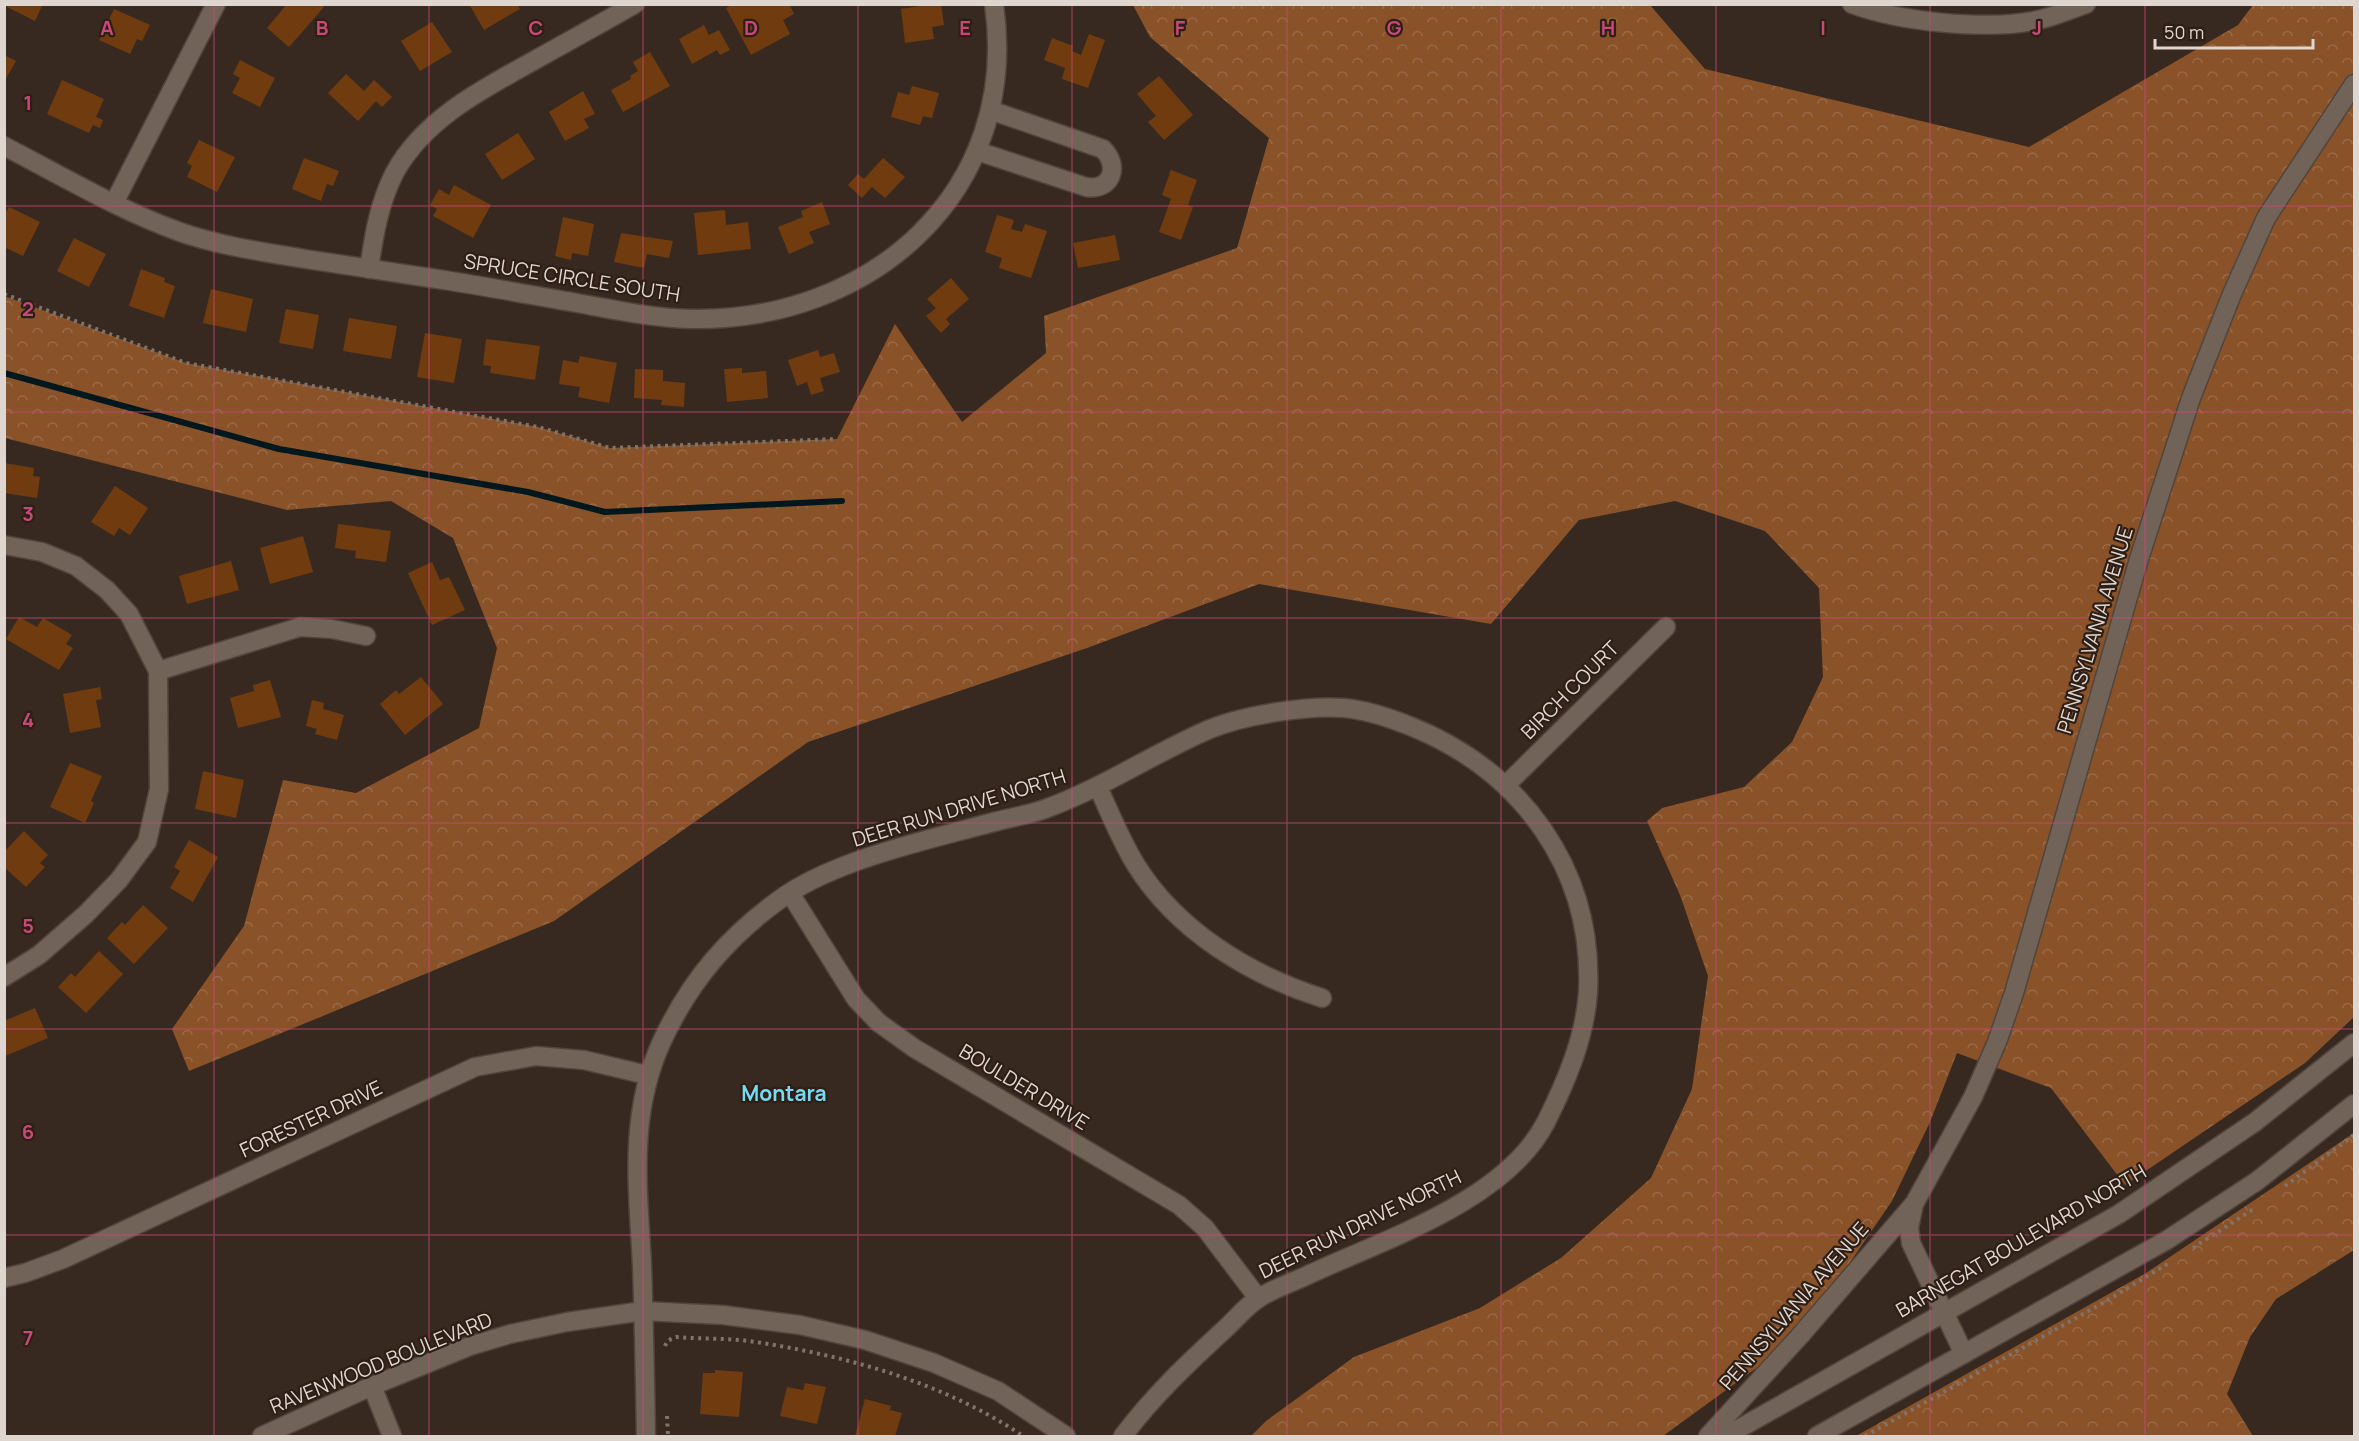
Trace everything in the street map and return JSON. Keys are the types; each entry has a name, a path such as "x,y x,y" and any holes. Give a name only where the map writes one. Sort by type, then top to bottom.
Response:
{"street":[{"path":"114,203 216,4"},
{"path":"369,268 379,210 395,173 408,151 427,131 471,96 635,4"},
{"name":"SPRUCE CIRCLE SOUTH","path":"4,146 114,203 182,233 265,253 369,268 635,314 693,319 760,314 791,307 843,288 865,277 918,236 941,211 977,151 990,110 997,70 994,4"},
{"path":"1852,4 1876,13 1982,26 2035,21 2086,4"},
{"name":"PENNSYLVANIA AVENUE","path":"1708,1437 1799,1337 1914,1204 1973,1097 1997,1042 2014,993 2139,559 2191,398 2232,294 2266,218 2355,84"},
{"path":"977,151 1086,187 1102,186 1111,176 1111,160 1103,149 990,110"},
{"path":"4,545 42,552 76,566 107,591 129,614 158,671 159,789 147,842 119,880 86,914 39,955 4,976"},
{"path":"158,671 300,627 332,629 366,636"},
{"name":"BIRCH COURT","path":"1506,785 1666,627"},
{"name":"DEER RUN DRIVE NORTH","path":"646,1437 644,1311 636,1178 638,1127 647,1076 665,1034 714,956 742,929 790,893 833,870 1041,810 1098,787 1213,727 1261,715 1345,708 1394,720 1433,735 1472,757 1506,785 1535,818 1559,857 1579,909 1586,947 1588,993 1582,1033 1572,1064 1543,1127 1521,1158 1470,1198 1431,1219 1258,1299 1166,1384 1123,1437"},
{"path":"1098,787 1136,864 1166,906 1202,937 1261,974 1290,988 1322,998"},
{"name":"BOULDER DRIVE","path":"790,893 856,999 879,1023 914,1048 1179,1205 1205,1228 1258,1299"},
{"name":"BARNEGAT BOULEVARD NORTH","path":"1725,1437 2120,1214 2256,1122 2355,1043"},
{"name":"FORESTER DRIVE","path":"4,1278 63,1259 476,1067 536,1056 584,1060 647,1076"},
{"path":"1817,1437 2167,1240 2257,1181 2355,1104"},
{"name":"PENNSYLVANIA AVENUE","path":"1914,1204 1909,1228 1911,1243 1964,1354"},
{"name":"RAVENWOOD BOULEVARD","path":"262,1437 372,1386 470,1346 510,1334 567,1322 644,1311 723,1314 800,1325 865,1340 934,1363 998,1391 1066,1437"},
{"path":"372,1386 392,1437"}],"path":[{"path":"4,294 186,363 538,428 610,448 837,439"},
{"path":"664,1355 667,1341 676,1338 747,1341 824,1355 874,1368 940,1392 974,1407 1023,1437"},
{"path":"666,1405 668,1437"}],"green space":[{"path":"1133,5 1650,5 1705,69 2029,147 2238,25 2253,5 2354,5 2354,1017 2305,1063 2125,1185 2051,1088 1957,1053 1930,1122 1892,1201 1799,1337 1663,1436 1251,1436 1266,1421 1354,1357 1480,1308 1561,1258 1651,1178 1692,1089 1708,976 1680,895 1647,821 1662,808 1744,787 1792,742 1823,677 1819,588 1765,531 1675,501 1579,520 1491,624 1259,584 1087,648 808,742 554,921 189,1071 172,1029 244,926 283,780 356,793 479,728 497,648 453,538 391,501 287,510 5,438 4,296 186,363 538,427 610,448 837,439 895,324 962,422 1046,353 1044,316 1237,248 1269,138 1150,37"},
{"path":"2354,1133 2354,1250 2276,1299 2250,1337 2227,1394 2253,1436 1856,1436 2146,1273"}],"building":[{"path":"9,4 43,4 35,21 7,7"},
{"path":"287,4 321,4 324,7 289,47 267,28"},
{"path":"469,4 517,4 520,9 484,30"},
{"path":"733,4 789,4 794,14 783,20 790,34 751,55 726,8"},
{"path":"941,4 944,25 932,27 934,39 905,43 901,9"},
{"path":"114,9 150,25 142,41 137,39 130,54 99,40"},
{"path":"432,22 452,52 420,71 401,41"},
{"path":"704,25 709,35 719,30 730,50 720,55 717,50 692,64 679,39"},
{"path":"1089,34 1105,40 1088,88 1062,79 1065,68 1044,60 1052,38 1073,46 1072,51 1081,55"},
{"path":"650,52 670,86 623,112 611,90 631,79 630,76 638,71 633,62"},
{"path":"4,55 16,61 4,82"},
{"path":"240,60 275,78 260,107 232,93 240,78 233,74"},
{"path":"346,74 364,91 374,80 392,97 382,107 376,101 358,121 328,93"},
{"path":"1159,76 1193,115 1164,140 1148,122 1156,116 1137,94"},
{"path":"62,80 104,99 96,117 103,120 100,128 93,125 89,133 47,114"},
{"path":"912,86 939,93 932,118 923,116 920,125 891,117 898,92 909,95"},
{"path":"583,91 595,114 584,119 589,128 565,141 549,112"},
{"path":"518,133 535,159 502,180 485,154"},
{"path":"199,140 235,157 217,192 187,177 192,166 187,163"},
{"path":"304,158 339,171 333,186 327,184 321,201 292,189"},
{"path":"883,158 905,177 885,198 872,187 862,198 848,185 858,174 864,179"},
{"path":"1171,170 1197,180 1188,205 1193,207 1181,240 1159,232 1171,199 1162,195"},
{"path":"454,185 491,205 473,238 433,216 437,209 430,205 439,189 449,195"},
{"path":"822,202 830,224 809,232 814,243 789,254 778,227 803,217 801,211"},
{"path":"9,207 40,222 23,256 4,247 4,215"},
{"path":"725,210 726,225 748,222 751,249 698,255 694,213"},
{"path":"997,215 1014,220 1011,229 1022,232 1025,224 1047,231 1031,278 999,268 1002,258 985,252"},
{"path":"563,217 594,224 588,256 572,253 571,260 555,256"},
{"path":"621,233 673,241 669,258 647,254 644,268 614,262"},
{"path":"1115,235 1120,260 1078,268 1073,243"},
{"path":"74,238 106,254 89,287 57,271"},
{"path":"141,269 165,278 164,282 175,286 164,318 129,306"},
{"path":"951,278 969,299 946,319 950,324 941,333 926,316 936,308 927,299"},
{"path":"211,289 253,299 246,332 203,323"},
{"path":"286,309 319,315 313,349 279,343"},
{"path":"349,318 397,326 391,359 343,351"},
{"path":"425,333 462,339 454,383 417,377"},
{"path":"486,339 540,346 535,380 490,373 491,366 483,365"},
{"path":"818,350 820,357 834,353 840,372 820,378 824,391 811,395 807,382 797,386 788,360"},
{"path":"580,356 617,363 609,403 578,397 580,387 559,384 563,360 578,363"},
{"path":"742,368 742,373 766,371 768,398 727,402 724,369"},
{"path":"635,369 663,370 663,381 685,383 684,407 661,405 662,400 634,398"},
{"path":"4,463 34,468 33,476 40,477 37,498 4,493"},
{"path":"115,486 148,508 130,535 119,528 114,536 91,522"},
{"path":"338,524 391,531 386,562 355,558 356,551 335,548"},
{"path":"303,536 313,572 270,584 260,548"},
{"path":"231,561 239,590 187,604 179,576"},
{"path":"432,562 440,580 449,577 465,610 432,625 408,573"},
{"path":"19,617 37,627 43,618 72,635 66,644 73,648 59,670 6,639"},
{"path":"421,677 443,704 405,735 380,704 396,690 399,694"},
{"path":"270,680 281,717 238,728 230,698 254,691 253,685"},
{"path":"100,687 102,699 96,700 101,727 70,733 63,694"},
{"path":"312,700 324,703 323,709 344,715 337,740 315,734 317,729 306,726"},
{"path":"70,763 102,776 91,801 94,803 85,823 50,807"},
{"path":"203,771 244,780 236,818 195,809"},
{"path":"24,831 48,855 40,863 45,867 26,887 4,867 4,852"},
{"path":"189,840 218,857 193,902 170,888 180,871 174,867"},
{"path":"143,905 168,928 134,964 107,938 122,922 125,925"},
{"path":"99,951 123,974 86,1013 58,987 71,973 75,977"},
{"path":"35,1008 48,1038 5,1056 4,1021"},
{"path":"715,1370 743,1372 739,1417 700,1414 703,1373 715,1373"},
{"path":"805,1383 826,1387 817,1424 780,1416 787,1387 803,1390"},
{"path":"865,1399 891,1406 890,1410 902,1413 895,1436 855,1436"}],"waterway":[{"path":"4,373 279,449 528,492 605,512 842,501"}],"district":[{"name":"Montara","path":"784,1094"}]}
